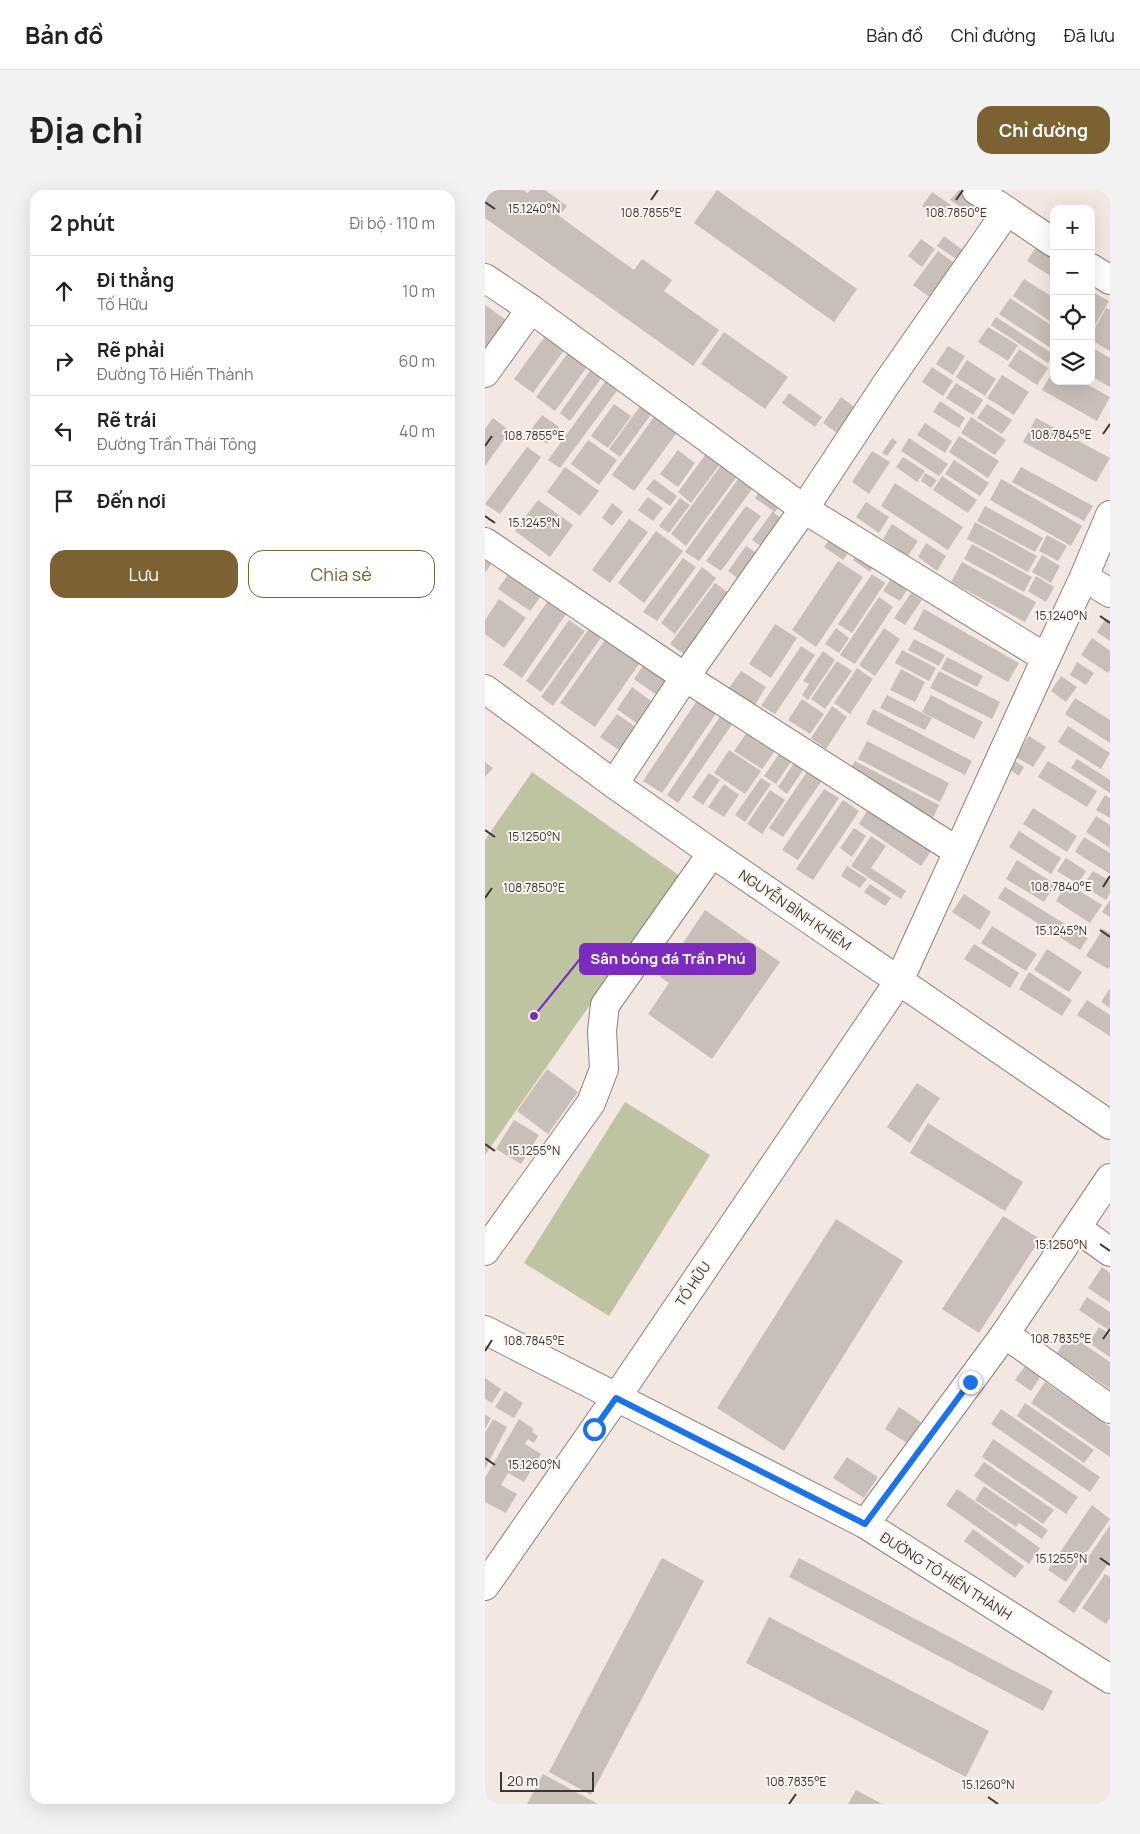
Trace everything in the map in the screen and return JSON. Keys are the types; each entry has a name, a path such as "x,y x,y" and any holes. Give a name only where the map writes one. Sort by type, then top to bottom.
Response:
{"street":[{"path":"976,190 1050,240"},
{"path":"613,784 685,677 804,509 887,383 1007,211"},
{"path":"1095,271 1110,280"},
{"path":"485,278 531,309 804,509 1046,658"},
{"path":"485,372 531,309"},
{"name":"TỐ HỮU","path":"485,1586 616,1398 899,981 1084,577 1110,515"},
{"path":"485,542 685,677 957,851"},
{"path":"1084,577 1110,593"},
{"name":"NGUYỄN BÌNH KHIÊM","path":"485,689 613,784 1110,1125"},
{"path":"485,1251 591,1103 604,1069 602,1031 605,1005 712,853"},
{"path":"865,1524 1005,1334 1110,1178"},
{"path":"1077,1228 1110,1252"},
{"name":"ĐƯỜNG TÔ HIẾN THÀNH","path":"485,1330 865,1524 1110,1679"},
{"path":"1005,1334 1110,1409"}],"green space":[{"path":"532,772 680,876 485,1155 485,840"},
{"path":"625,1102 710,1155 609,1316 524,1263"}],"building":[{"path":"485,190 523,190 528,193 530,190 545,190 567,206 559,216 634,270 642,259 672,280 664,291 719,330 693,366 485,218"},
{"path":"717,190 857,289 834,322 694,223"},
{"path":"959,190 981,206 974,216 950,200"},
{"path":"932,192 951,205 940,220 922,206"},
{"path":"944,236 964,251 958,260 937,246"},
{"path":"921,239 935,249 922,267 908,256"},
{"path":"1038,244 1050,252 1050,275 1027,261"},
{"path":"938,251 957,265 932,299 913,285"},
{"path":"1024,279 1050,295 1050,321 1013,296"},
{"path":"1095,293 1109,301 1095,325"},
{"path":"1010,298 1050,324 1050,347 999,314"},
{"path":"485,305 506,320 485,350"},
{"path":"1106,308 1110,310 1110,351 1095,342 1095,328"},
{"path":"996,317 1050,352 1048,363 991,325"},
{"path":"988,327 1018,345 1008,361 978,342"},
{"path":"724,332 788,377 765,409 701,364"},
{"path":"546,335 565,349 533,393 514,379"},
{"path":"573,346 592,360 555,411 536,397"},
{"path":"948,346 965,356 953,375 936,364"},
{"path":"1019,349 1048,368 1037,385 1008,366"},
{"path":"1095,349 1110,358 1110,387 1095,378"},
{"path":"967,360 996,379 985,396 956,377"},
{"path":"594,365 605,373 570,421 560,413"},
{"path":"932,367 953,381 943,396 922,382"},
{"path":"610,375 622,384 560,468 548,460"},
{"path":"1002,375 1029,392 1014,415 987,398"},
{"path":"1050,377 1050,385 1088,385 1110,397 1097,421 1042,390"},
{"path":"956,383 983,400 973,415 946,398"},
{"path":"789,393 822,417 815,427 782,403"},
{"path":"841,397 861,412 843,437 823,423"},
{"path":"940,401 965,418 959,428 933,412"},
{"path":"614,404 631,416 608,448 591,436"},
{"path":"987,404 1012,420 1002,434 977,418"},
{"path":"641,405 652,413 620,457 609,449"},
{"path":"662,406 684,423 634,491 612,475"},
{"path":"542,415 559,427 547,444 530,431"},
{"path":"971,417 1006,440 995,455 961,433"},
{"path":"493,418 510,431 485,466 485,429"},
{"path":"1036,418 1110,458 1096,482 1023,442"},
{"path":"925,423 952,441 945,453 917,435"},
{"path":"959,436 999,461 988,478 949,452"},
{"path":"892,438 897,442 887,456 882,453"},
{"path":"909,438 948,464 939,476 901,451"},
{"path":"588,440 617,460 599,485 571,464"},
{"path":"712,446 726,456 691,503 678,492"},
{"path":"527,447 541,457 500,514 485,504"},
{"path":"678,450 695,463 678,487 660,474"},
{"path":"872,451 890,462 869,494 852,482"},
{"path":"727,457 743,468 686,546 671,534"},
{"path":"903,457 925,471 917,482 896,467"},
{"path":"954,460 989,483 980,496 945,474"},
{"path":"565,467 599,491 580,516 547,492"},
{"path":"1021,467 1093,506 1084,521 1012,482"},
{"path":"744,471 758,481 699,561 685,552"},
{"path":"925,473 937,480 931,488 921,481"},
{"path":"942,476 977,500 968,513 933,490"},
{"path":"654,479 677,496 670,506 646,489"},
{"path":"1001,479 1082,526 1071,546 990,500"},
{"path":"895,483 963,527 948,550 881,506"},
{"path":"763,487 783,501 774,513 790,524 770,552 752,540 773,511 755,498"},
{"path":"648,497 663,508 653,521 638,510"},
{"path":"680,498 690,505 669,533 659,526"},
{"path":"538,500 573,525 550,557 515,531"},
{"path":"866,502 889,517 879,533 856,517"},
{"path":"612,503 623,512 612,526 602,518"},
{"path":"746,506 761,516 721,571 706,561"},
{"path":"985,506 1043,538 1035,552 977,521"},
{"path":"629,519 648,532 610,583 592,570"},
{"path":"975,522 1037,556 1028,572 967,539"},
{"path":"892,524 918,541 908,556 883,539"},
{"path":"656,531 683,551 644,603 618,583"},
{"path":"834,533 853,546 843,560 824,547"},
{"path":"1047,535 1067,546 1058,561 1039,551"},
{"path":"926,543 946,556 937,571 918,557"},
{"path":"972,544 1032,577 1024,592 964,559"},
{"path":"746,546 767,560 748,586 728,571"},
{"path":"859,550 876,562 870,572 853,560"},
{"path":"485,553 494,560 485,573"},
{"path":"1042,555 1060,566 1051,583 1032,572"},
{"path":"683,558 696,567 657,621 643,612"},
{"path":"838,561 863,577 816,647 792,630"},
{"path":"962,562 1036,602 1025,622 951,582"},
{"path":"702,567 716,578 675,634 661,623"},
{"path":"512,569 544,592 530,611 498,589"},
{"path":"872,574 885,583 852,633 838,624"},
{"path":"1036,576 1054,587 1046,602 1028,591"},
{"path":"891,579 907,590 900,601 883,591"},
{"path":"715,583 737,599 692,660 670,644"},
{"path":"911,593 922,600 905,625 894,618"},
{"path":"879,597 893,607 855,664 840,655"},
{"path":"550,598 568,611 522,678 503,665"},
{"path":"499,599 526,618 504,648 485,634 485,620"},
{"path":"924,609 1019,663 1008,682 913,629"},
{"path":"1106,618 1110,621 1110,641 1097,632"},
{"path":"569,620 585,631 541,692 526,681"},
{"path":"593,623 605,632 553,706 541,697"},
{"path":"775,624 797,638 771,678 749,664"},
{"path":"836,628 849,638 839,653 825,644"},
{"path":"884,628 900,639 875,676 859,665"},
{"path":"612,630 646,654 595,727 560,703"},
{"path":"1092,638 1110,651 1110,670 1108,673 1081,655"},
{"path":"914,639 945,655 939,666 908,650"},
{"path":"801,646 815,655 775,714 761,706"},
{"path":"902,650 936,668 929,681 895,663"},
{"path":"823,651 835,660 808,700 802,695 809,684 803,681"},
{"path":"649,657 676,676 661,698 634,679"},
{"path":"947,657 983,676 977,687 941,669"},
{"path":"837,661 852,671 825,709 811,699"},
{"path":"1077,662 1094,673 1086,685 1070,675"},
{"path":"857,668 873,679 850,714 834,703"},
{"path":"901,669 925,682 915,702 890,690"},
{"path":"741,671 766,687 755,705 729,688"},
{"path":"939,671 1000,702 992,719 930,688"},
{"path":"1061,676 1077,687 1066,702 1051,691"},
{"path":"632,687 658,706 643,728 617,709"},
{"path":"887,695 932,718 925,730 880,708"},
{"path":"931,695 983,722 974,739 922,712"},
{"path":"1075,698 1110,720 1110,743 1065,714"},
{"path":"698,699 717,712 662,793 643,781"},
{"path":"802,699 824,714 810,734 788,720"},
{"path":"832,706 847,717 826,749 811,738"},
{"path":"873,709 972,761 965,775 866,724"},
{"path":"617,714 640,730 623,753 600,737"},
{"path":"721,715 733,723 678,803 667,795"},
{"path":"752,725 780,744 762,769 734,751"},
{"path":"1068,726 1110,753 1101,769 1058,742"},
{"path":"1029,736 1046,747 1033,767 1016,757"},
{"path":"867,741 949,783 940,802 858,759"},
{"path":"729,750 761,771 745,794 714,773"},
{"path":"781,751 793,759 776,784 764,776"},
{"path":"800,754 810,760 787,794 778,787"},
{"path":"1077,759 1110,780 1110,793 1071,768"},
{"path":"855,761 939,805 933,818 847,774"},
{"path":"1015,761 1024,767 1019,776 1009,769"},
{"path":"1048,761 1097,791 1087,807 1038,777"},
{"path":"485,762 493,768 485,777"},
{"path":"811,766 825,776 783,837 769,828"},
{"path":"709,773 720,780 703,805 692,797"},
{"path":"761,778 771,784 745,822 735,815"},
{"path":"724,784 739,795 724,817 708,807"},
{"path":"824,789 839,798 798,860 782,850"},
{"path":"770,790 785,800 762,834 747,824"},
{"path":"1105,795 1110,798 1110,818 1096,810"},
{"path":"843,800 859,811 813,880 796,869"},
{"path":"869,808 931,851 921,866 859,824"},
{"path":"1033,808 1077,836 1067,852 1023,824"},
{"path":"1096,816 1110,825 1110,848 1086,832"},
{"path":"854,828 866,836 852,857 840,848"},
{"path":"1019,831 1061,858 1051,874 1009,847"},
{"path":"871,836 886,846 871,868 906,891 901,899 851,866"},
{"path":"1084,837 1110,853 1110,874 1075,852"},
{"path":"1066,858 1086,871 1078,884 1057,871"},
{"path":"1017,860 1055,884 1044,902 1006,879"},
{"path":"847,866 867,879 860,888 841,876"},
{"path":"1093,871 1110,881 1110,893 1106,900 1083,886"},
{"path":"1067,883 1102,905 1090,923 1056,901"},
{"path":"870,884 891,898 885,906 864,892"},
{"path":"1005,887 1088,938 1080,950 998,898"},
{"path":"964,894 991,912 980,930 952,912"},
{"path":"1110,900 1110,917 1102,912"},
{"path":"705,910 780,962 712,1059 648,1014 669,983 660,977"},
{"path":"992,926 1037,954 1026,971 981,943"},
{"path":"1103,929 1110,933 1110,966 1108,969 1086,956"},
{"path":"974,944 1019,973 1010,988 964,959"},
{"path":"1047,949 1082,972 1069,992 1034,970"},
{"path":"1029,972 1072,1000 1062,1016 1019,989"},
{"path":"1110,988 1110,1008 1101,1002"},
{"path":"1087,1000 1110,1015 1110,1036 1077,1015"},
{"path":"547,1069 578,1092 548,1134 517,1111"},
{"path":"917,1083 940,1098 910,1143 887,1127"},
{"path":"514,1120 539,1135 521,1164 496,1149"},
{"path":"928,1123 1023,1182 1005,1211 910,1153"},
{"path":"1003,1216 1040,1239 979,1333 942,1309"},
{"path":"836,1219 903,1261 784,1451 717,1408"},
{"path":"1102,1267 1110,1273 1110,1303 1088,1288"},
{"path":"1087,1297 1110,1312 1110,1331 1079,1310"},
{"path":"1099,1327 1110,1334 1110,1357 1089,1343"},
{"path":"1069,1334 1110,1362 1110,1389 1057,1353"},
{"path":"1027,1363 1043,1373 1031,1391 1015,1380"},
{"path":"485,1378 501,1389 492,1403 485,1399"},
{"path":"1045,1382 1110,1427 1110,1457 1031,1403"},
{"path":"505,1391 523,1403 514,1418 495,1407"},
{"path":"1025,1403 1094,1450 1084,1463 1017,1416"},
{"path":"899,1407 921,1422 907,1443 885,1429"},
{"path":"1001,1409 1100,1477 1090,1492 991,1424"},
{"path":"485,1415 491,1418 485,1429"},
{"path":"493,1419 507,1427 485,1469 485,1433"},
{"path":"519,1419 534,1429 532,1432 538,1436 534,1443 528,1439 525,1444 541,1454 524,1482 508,1473 501,1485 517,1494 506,1513 485,1502 485,1478"},
{"path":"993,1439 1078,1497 1066,1514 982,1457"},
{"path":"847,1457 878,1477 864,1498 833,1478"},
{"path":"984,1462 1054,1510 1043,1524 974,1476"},
{"path":"984,1486 1048,1530 1042,1539 1019,1523 1016,1527 975,1500"},
{"path":"957,1489 1040,1548 1029,1564 946,1505"},
{"path":"1092,1505 1110,1519 1066,1582 1048,1570"},
{"path":"1110,1525 1110,1561 1074,1613 1058,1602"},
{"path":"973,1529 1024,1566 1015,1578 964,1541"},
{"path":"662,1558 704,1581 591,1795 549,1772"},
{"path":"799,1558 1053,1691 1043,1711 789,1577"},
{"path":"1105,1574 1110,1577 1110,1618 1106,1624 1082,1608"},
{"path":"769,1617 989,1731 966,1777 746,1663"},
{"path":"543,1774 598,1804 527,1804"},
{"path":"856,1790 882,1804 848,1804"}],"place":[{"name":"Sân bóng đá Trần Phú","path":"534,1016"}],"route":[{"path":"594,1429 616,1398 865,1524 970,1382"}]}
